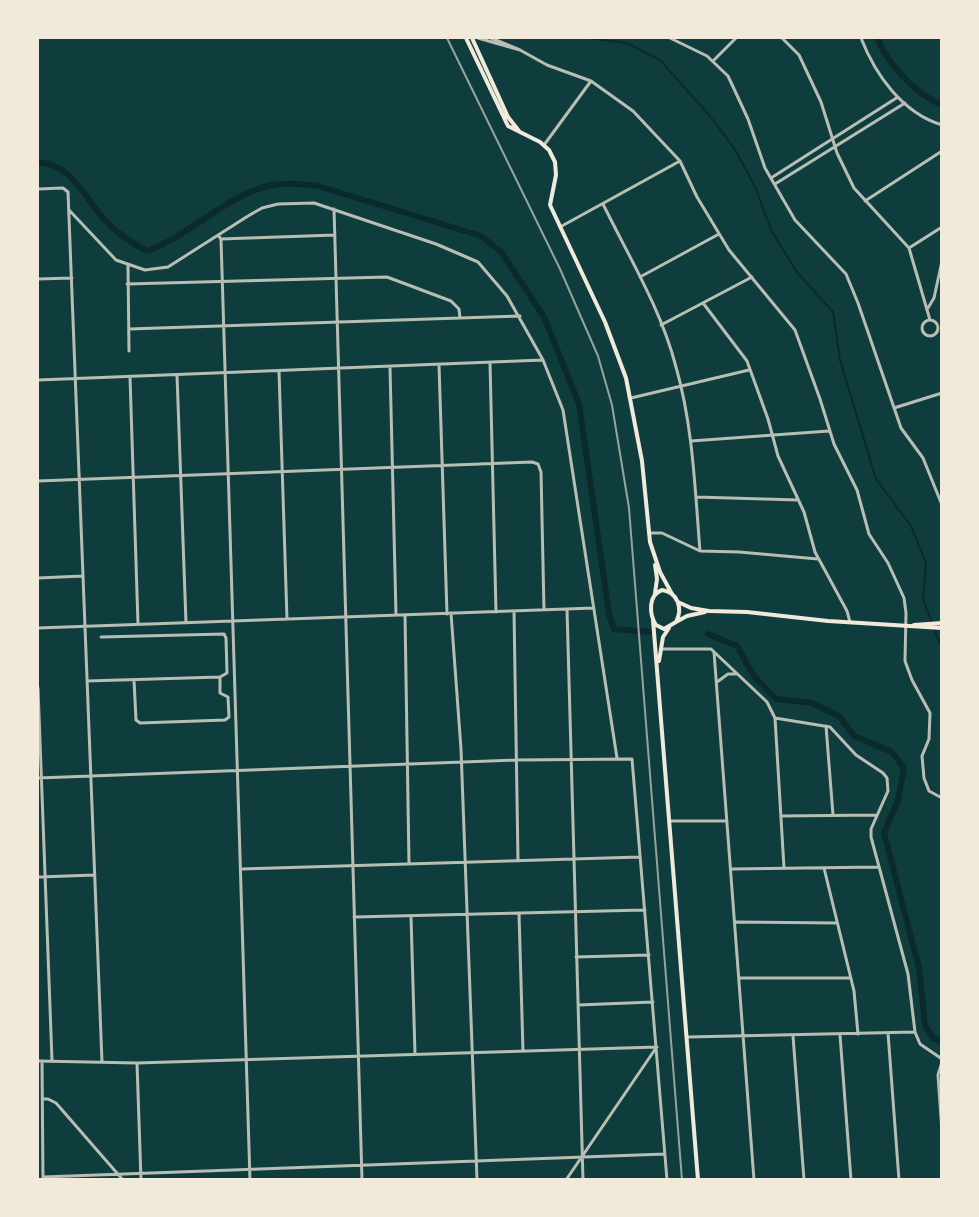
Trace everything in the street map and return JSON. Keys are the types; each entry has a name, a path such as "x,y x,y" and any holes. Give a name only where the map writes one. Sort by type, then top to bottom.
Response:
{"main road":[{"path":"466,38 505,122 510,128 544,145 555,162 556,175 550,205 559,228 608,328 631,398 642,461 649,533 657,579 651,604 671,821 698,1180"},
{"path":"472,38 508,117 520,132"},
{"path":"654,561 678,602 691,608 709,611 748,612 850,622 906,624 942,628"},
{"path":"655,593 662,590 672,594"},
{"path":"676,622 679,615 678,602"},
{"path":"659,676 660,649 663,637 676,622 687,616 709,611"},
{"path":"653,620 658,628 670,628"},
{"path":"925,626 942,623"}],"street":[{"path":"478,38 520,50"},
{"path":"491,38 520,50 548,65 591,81 629,107 680,161 697,197 734,257 797,335 830,431 857,490 869,534 888,563 904,598 907,667 930,713 929,739 922,756 924,778 929,791 942,798"},
{"path":"670,38 714,60 728,76 762,162 800,228 846,274 858,303 903,433 923,458 942,505"},
{"path":"714,60 736,38"},
{"path":"782,38 799,55 821,102 835,147 851,182 865,201 909,248 930,320"},
{"path":"861,38 880,75 898,97 942,125"},
{"path":"477,50 478,42 484,39"},
{"path":"544,145 591,81"},
{"path":"771,178 898,97"},
{"path":"775,184 905,103"},
{"path":"865,201 942,151"},
{"path":"559,228 680,161"},
{"path":"38,189 63,188 68,192 102,1062"},
{"path":"69,210 106,250 128,266 145,270 163,269 248,216 269,206 305,202 334,209 436,244 478,262 507,296 520,316 543,360 563,410 617,758"},
{"path":"603,204 640,277 661,325 676,367 691,441 700,551"},
{"path":"334,209 362,1180"},
{"path":"909,248 942,227"},
{"path":"640,277 719,234"},
{"path":"218,235 221,239 226,373 250,1180"},
{"path":"221,239 335,235"},
{"path":"928,308 934,298 942,261"},
{"path":"128,266 129,351"},
{"path":"661,325 752,277"},
{"path":"38,280 72,278"},
{"path":"127,284 392,278 451,301 459,308 460,318"},
{"path":"704,303 743,355 750,370 785,473 804,512 818,560 847,611 850,622"},
{"path":"128,329 520,316"},
{"path":"930,320 936,323 938,328 934,334 929,335 923,328 924,324 930,320"},
{"path":"38,380 543,360"},
{"path":"490,363 496,612"},
{"path":"439,365 449,614 462,763 477,1180"},
{"path":"390,367 396,615"},
{"path":"631,398 750,370"},
{"path":"279,371 287,619"},
{"path":"177,375 186,623"},
{"path":"130,377 138,624"},
{"path":"894,408 942,393"},
{"path":"691,441 830,431"},
{"path":"38,481 532,462 538,464 541,472 544,610"},
{"path":"696,496 798,500"},
{"path":"649,533 662,533 700,551 739,552 818,560"},
{"path":"38,578 83,576"},
{"path":"38,628 594,608"},
{"path":"567,609 583,1180"},
{"path":"514,611 518,861"},
{"path":"405,615 409,864"},
{"path":"87,681 220,676 227,673 226,638 222,633 101,637"},
{"path":"660,649 706,648 714,652 768,702 775,718 784,868"},
{"path":"714,652 730,869 736,922 754,1180"},
{"path":"717,682 728,674 736,674"},
{"path":"134,680 137,722 225,720 229,717 228,699 220,692 220,676"},
{"path":"38,688 39,778 52,1060"},
{"path":"775,718 826,725 835,730 856,755 884,773 888,791 870,833 908,974 915,1032 920,1044 942,1059"},
{"path":"826,725 833,815"},
{"path":"39,778 516,760 629,758 632,762 667,1180"},
{"path":"782,816 877,815"},
{"path":"671,821 727,821"},
{"path":"241,869 640,857"},
{"path":"730,869 879,867"},
{"path":"824,868 851,978 858,1034"},
{"path":"38,877 95,875"},
{"path":"354,917 645,910"},
{"path":"519,913 523,1051"},
{"path":"411,916 415,1054"},
{"path":"736,922 837,922"},
{"path":"576,957 649,955"},
{"path":"740,978 851,978"},
{"path":"578,1004 653,1002"},
{"path":"688,1037 915,1032"},
{"path":"888,1033 899,1180"},
{"path":"840,1034 850,1180"},
{"path":"793,1036 804,1180"},
{"path":"38,1061 137,1063 657,1047"},
{"path":"566,1180 657,1047"},
{"path":"42,1060 42,1178 665,1154"},
{"path":"942,1062 938,1075 942,1132"},
{"path":"137,1063 141,1180"},
{"path":"43,1099 56,1103 123,1180"}],"waterway":[{"path":"588,38 627,43 660,60 710,116 736,151 756,189 771,230 796,271 833,312 840,360 876,479 911,526 926,563 923,599 932,623"},
{"path":"877,38 895,68 912,86 942,105"},
{"path":"38,162 50,164 68,175 76,182 113,228 147,251 178,236 237,198 268,186 287,184 318,186 481,236 501,252 544,317 579,404 609,614 614,629 650,632"},
{"path":"933,627 942,648"},
{"path":"708,634 737,646 754,676 776,699 812,703 839,716 854,736 892,752 904,768 898,800 884,833 919,968 925,1025 933,1038 942,1042"}],"railway":[{"path":"447,38 560,269 598,356 612,405 629,508 682,1180"}]}
